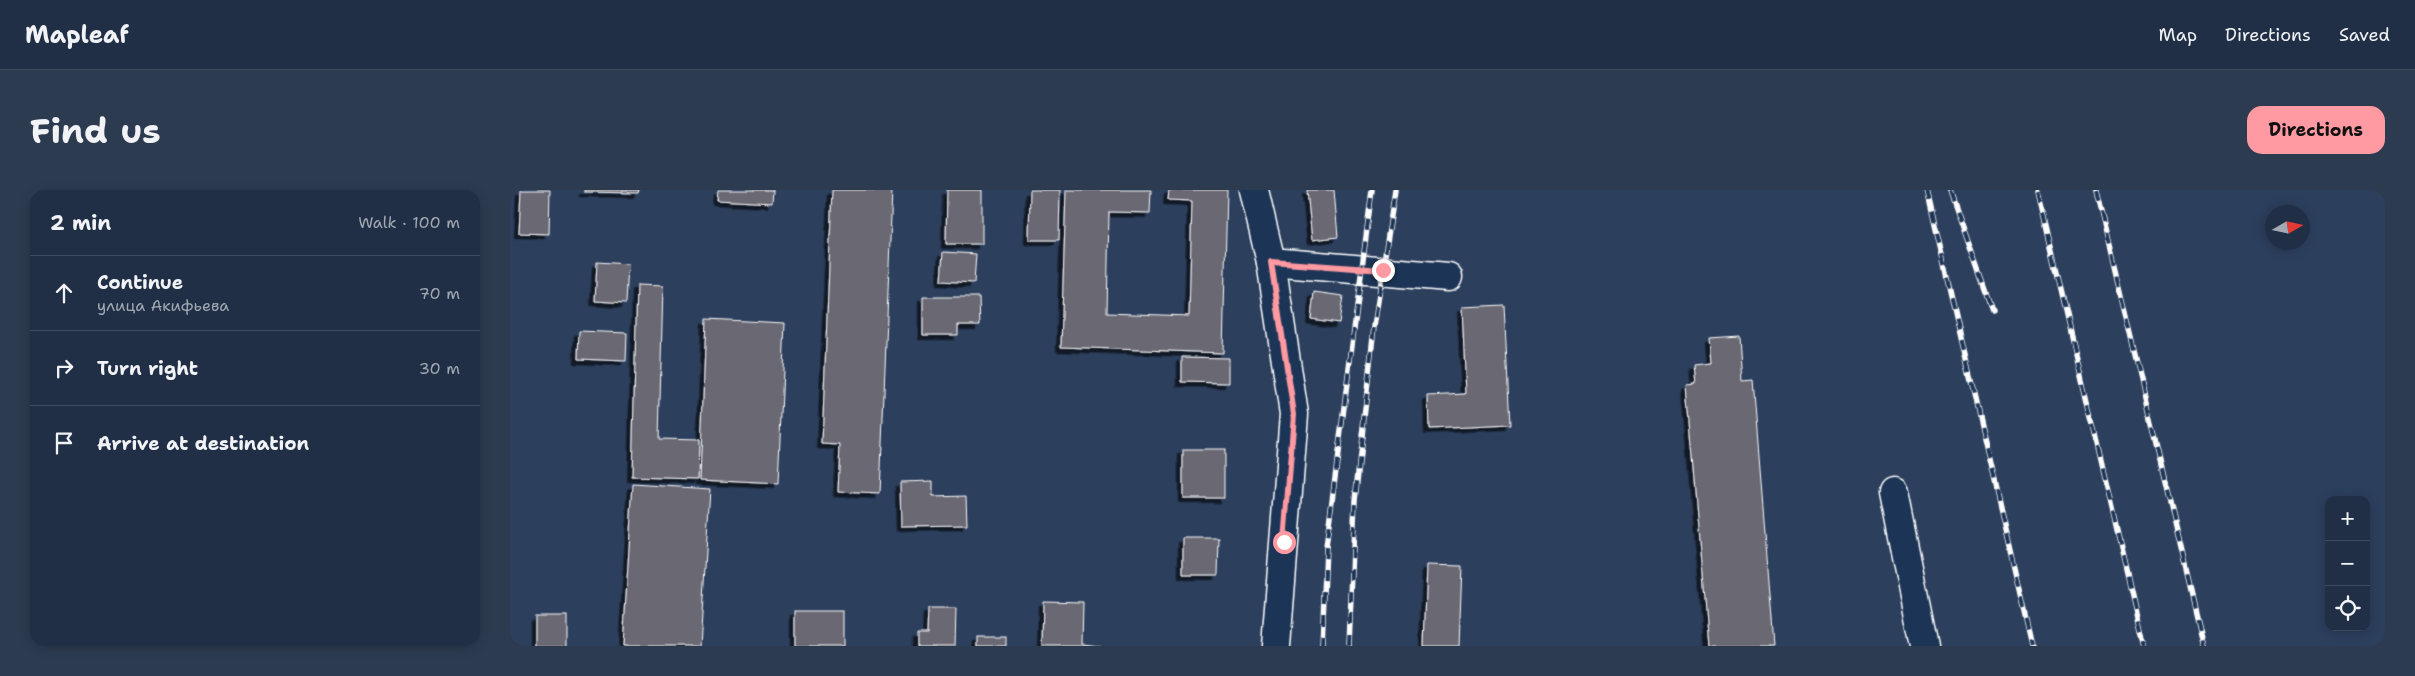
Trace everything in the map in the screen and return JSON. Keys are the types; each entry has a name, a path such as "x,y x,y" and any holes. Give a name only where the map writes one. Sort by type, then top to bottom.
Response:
{"street":[{"path":"1254,190 1271,262 1294,414 1276,646"},
{"path":"1271,262 1448,276"},
{"path":"1892,493 1924,646"}],"building":[{"path":"521,190 550,190 549,234 519,233"},
{"path":"584,190 639,190 638,193 584,192"},
{"path":"718,190 773,190 772,203 717,200"},
{"path":"832,190 892,190 880,494 838,492 840,445 822,444"},
{"path":"947,190 982,190 982,244 946,244"},
{"path":"1030,190 1060,190 1059,240 1029,240"},
{"path":"1066,190 1151,190 1150,213 1109,212 1107,313 1189,316 1192,201 1168,200 1169,190 1227,190 1223,353 1061,347"},
{"path":"1307,190 1334,190 1338,237 1312,240"},
{"path":"943,252 976,254 974,283 941,281"},
{"path":"597,262 628,264 626,303 595,301"},
{"path":"637,285 663,286 659,439 699,440 698,479 632,477"},
{"path":"1314,292 1343,296 1339,323 1311,319"},
{"path":"923,297 979,297 980,325 958,325 958,335 923,335"},
{"path":"1504,305 1510,425 1429,429 1428,396 1466,394 1462,307"},
{"path":"706,319 785,323 778,484 700,480"},
{"path":"579,331 627,333 626,361 578,359"},
{"path":"1739,336 1742,381 1753,380 1774,646 1709,646 1687,385 1696,384 1694,365 1711,363 1709,338"},
{"path":"1182,357 1229,358 1229,383 1182,382"},
{"path":"1183,450 1224,450 1224,498 1183,498"},
{"path":"933,481 933,497 966,496 967,525 901,526 900,482"},
{"path":"633,484 710,489 700,646 623,646"},
{"path":"1183,538 1219,538 1218,575 1183,575"},
{"path":"1427,565 1462,566 1459,646 1424,646"},
{"path":"1043,601 1083,602 1082,644 1100,646 1042,646"},
{"path":"928,609 956,609 955,646 917,646 917,633 927,633"},
{"path":"795,611 843,611 843,646 795,646"},
{"path":"535,616 567,616 567,646 535,646"},
{"path":"978,637 1006,637 1006,646 978,646"}],"railway":[{"path":"1322,646 1326,547 1372,190"},
{"path":"1349,646 1355,500 1374,327 1395,190"},
{"path":"1927,190 2032,646"},
{"path":"1950,190 1992,310"},
{"path":"2038,190 2144,646"},
{"path":"2096,190 2204,646"}],"route":[{"path":"1284,542 1294,414 1271,262 1383,270"}]}
